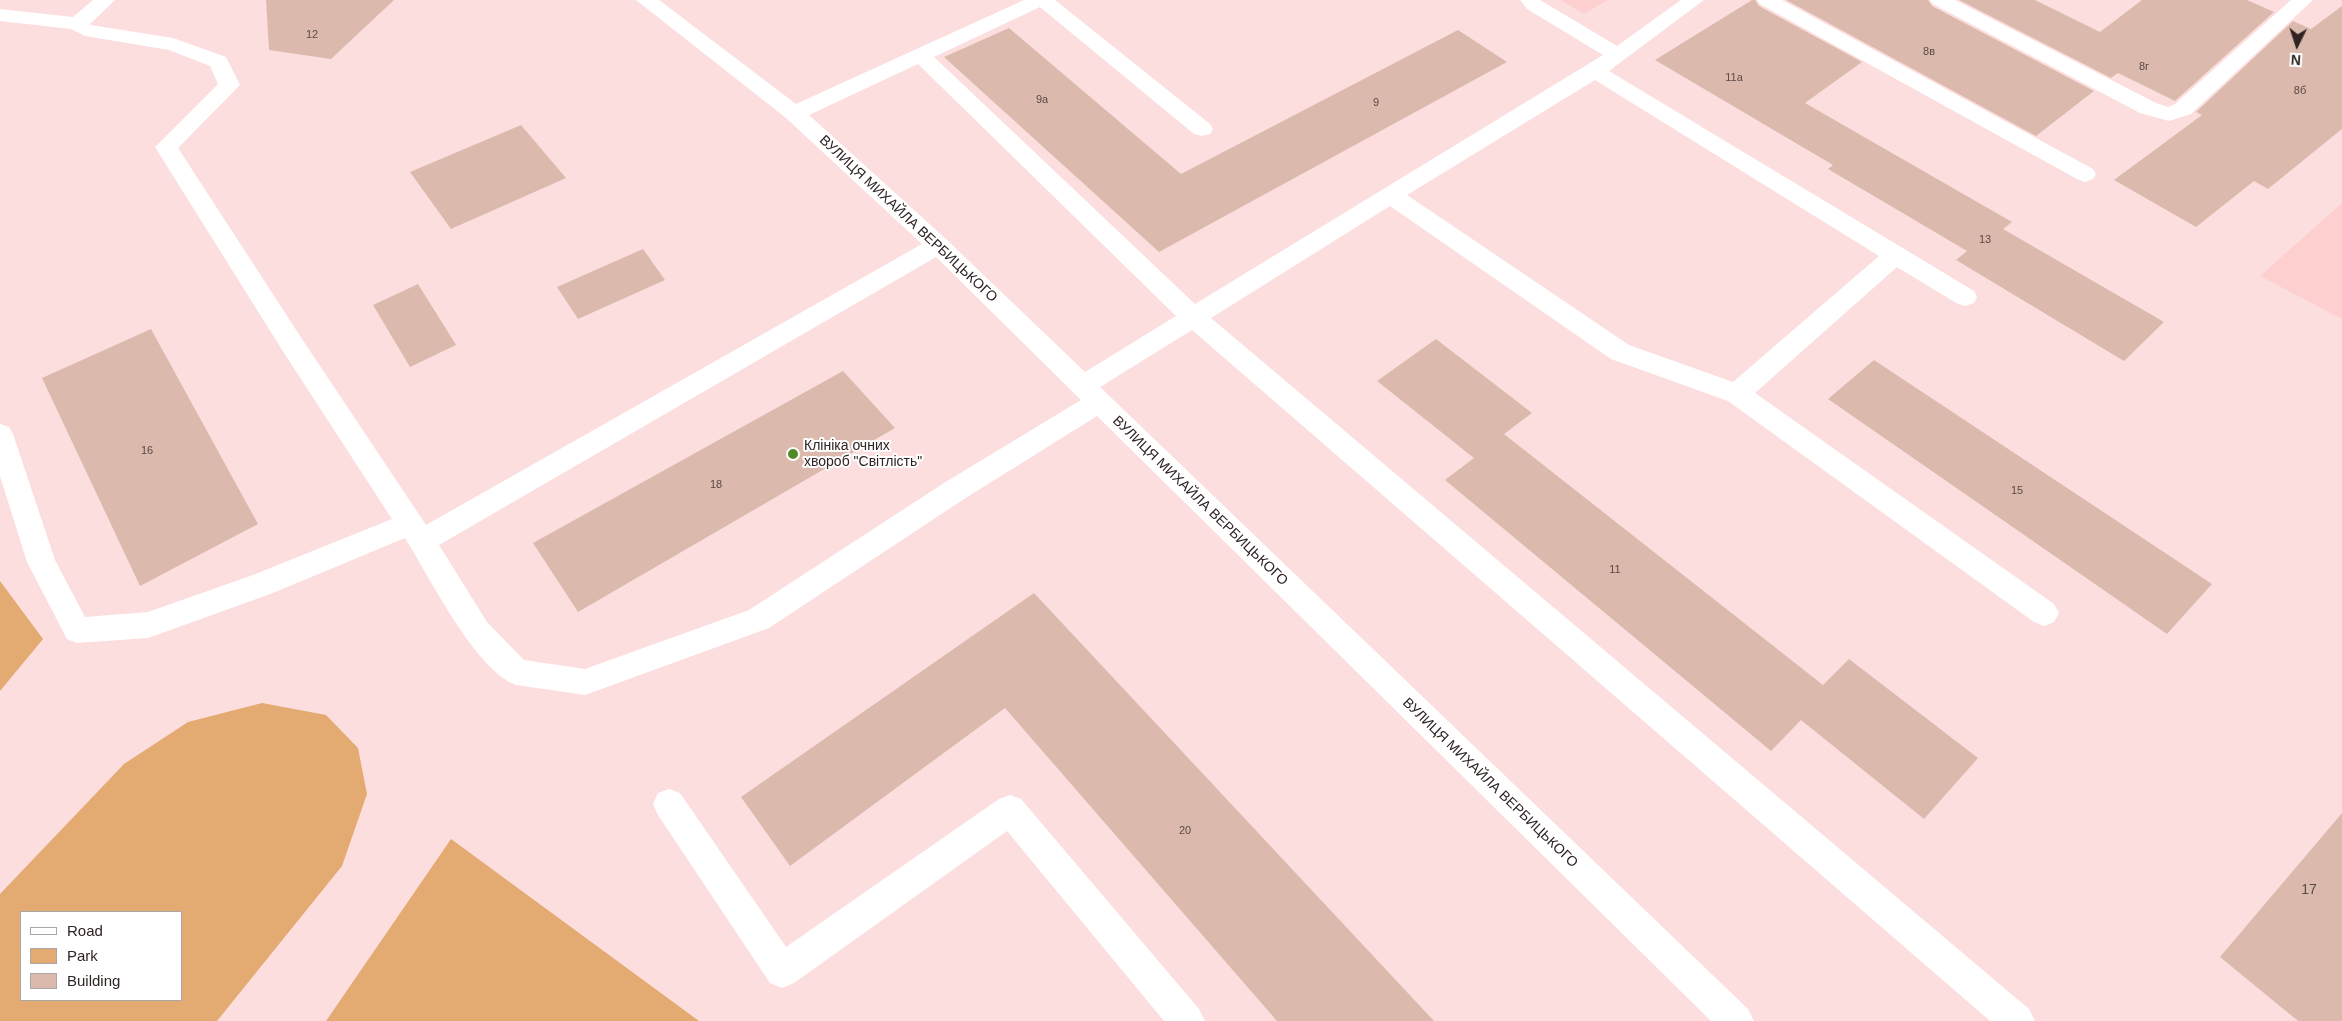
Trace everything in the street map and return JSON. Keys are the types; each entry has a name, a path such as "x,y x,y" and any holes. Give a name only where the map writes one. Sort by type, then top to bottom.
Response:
{"street":[{"path":"77,24 105,0"},
{"name":"ВУЛИЦЯ МИХАЙЛА ВЕРБИЦЬКОГО","path":"646,0 794,113 938,245 1736,1021"},
{"path":"794,113 1042,0 1202,129"},
{"path":"1530,0 1534,5 1617,55"},
{"path":"0,15 77,24 85,30 173,44 218,62 229,85 166,147 293,346 417,532 477,631 516,672 585,682 759,619 954,491 1090,394 1193,317 1595,71 1694,0"},
{"path":"1767,0 2085,174"},
{"path":"1940,0 2148,108 2169,114 2183,109 2302,0"},
{"path":"920,55 1193,317 2017,1021"},
{"path":"1595,71 1965,297"},
{"path":"1390,195 1620,352 1737,394 2044,613"},
{"path":"0,434 40,562 77,630 148,625 417,532 938,245"},
{"path":"1737,394 1896,254"},
{"path":"669,804 782,972 1010,810 1187,1021"}],"shaded area":[{"path":"1561,0 1608,0 1584,14"},
{"path":"2342,203 2342,319 2260,276"}],"green space":[{"path":"0,581 43,639 0,691"},
{"path":"262,703 326,715 358,748 367,794 342,866 217,1021 0,1021 0,894 124,764 188,722"},
{"path":"451,839 699,1021 326,1021"}],"building":[{"path":"266,0 394,0 331,59 269,50"},
{"path":"1752,0 1755,0 1759,6 1862,62 1805,103 2012,222 2003,229 2164,322 2124,361 1956,260 1967,251 1828,169 1833,165 1655,60"},
{"path":"1786,0 1928,0 1932,6 2094,91 2036,136"},
{"path":"1959,0 2035,0 2100,32 2142,0 2247,0 2274,12 2175,101 2118,73 2111,78"},
{"path":"2342,6 2342,129 2268,189 2254,181 2196,227 2114,180 2202,115 2196,112 2293,21 2311,29"},
{"path":"1009,28 1181,174 1458,30 1507,62 1159,252 944,57"},
{"path":"521,125 566,178 451,229 410,172"},
{"path":"643,249 665,280 578,319 557,287"},
{"path":"418,284 456,345 410,367 373,305"},
{"path":"151,329 258,524 140,586 42,378"},
{"path":"1436,339 1532,413 1504,434 1823,685 1849,659 1978,758 1924,819 1801,720 1771,751 1445,480 1474,458 1377,381"},
{"path":"1874,360 2212,584 2167,634 1828,399"},
{"path":"843,371 895,428 578,612 533,543"},
{"path":"1034,593 1434,1021 1277,1021 1005,708 790,866 741,797"},
{"path":"2342,813 2342,1021 2298,1021 2220,957"}],"place":[{"name":"Клініка очних хвороб \"Світлість\"","path":"793,454"}]}
